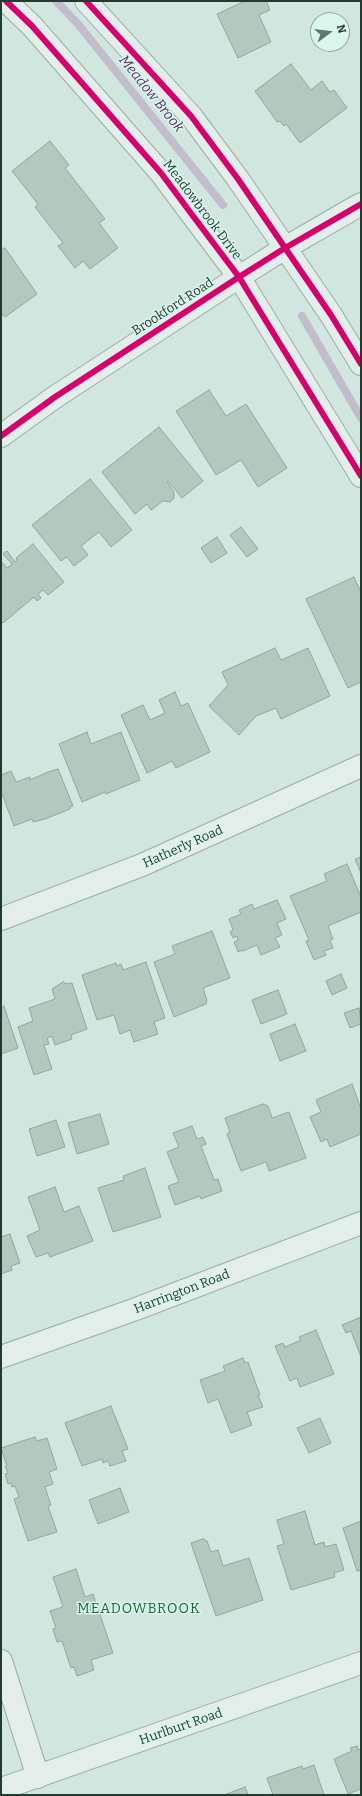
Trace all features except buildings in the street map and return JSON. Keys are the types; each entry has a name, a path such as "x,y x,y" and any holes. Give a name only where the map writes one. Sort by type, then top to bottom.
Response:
{"street":[{"name":"Meadowbrook Drive","path":"6,1 32,26 161,173 239,277 361,476"},
{"path":"86,1 191,116 238,179 331,315 361,364"},
{"name":"Brookford Road","path":"1,436 55,397 239,277 284,248 361,204"},
{"name":"Hatherly Road","path":"1,919 142,865 361,766"},
{"name":"Harrington Road","path":"1,1357 136,1309 361,1223"},
{"path":"1,1661 38,1777"},
{"name":"Hurlburt Road","path":"1,1789 361,1663"}],"waterway":[{"name":"Meadow Brook","path":"56,1 78,24 223,205"},
{"name":"Meadow Brook","path":"302,316 361,418"}],"cycle path":[{"path":"6,1 32,26 161,173 239,277 361,476"},
{"path":"86,1 191,116 238,179 331,315 361,364"},
{"path":"1,436 55,397 239,277 285,248 361,204"}],"district":[{"name":"MEADOWBROOK","path":"139,1609"}]}
